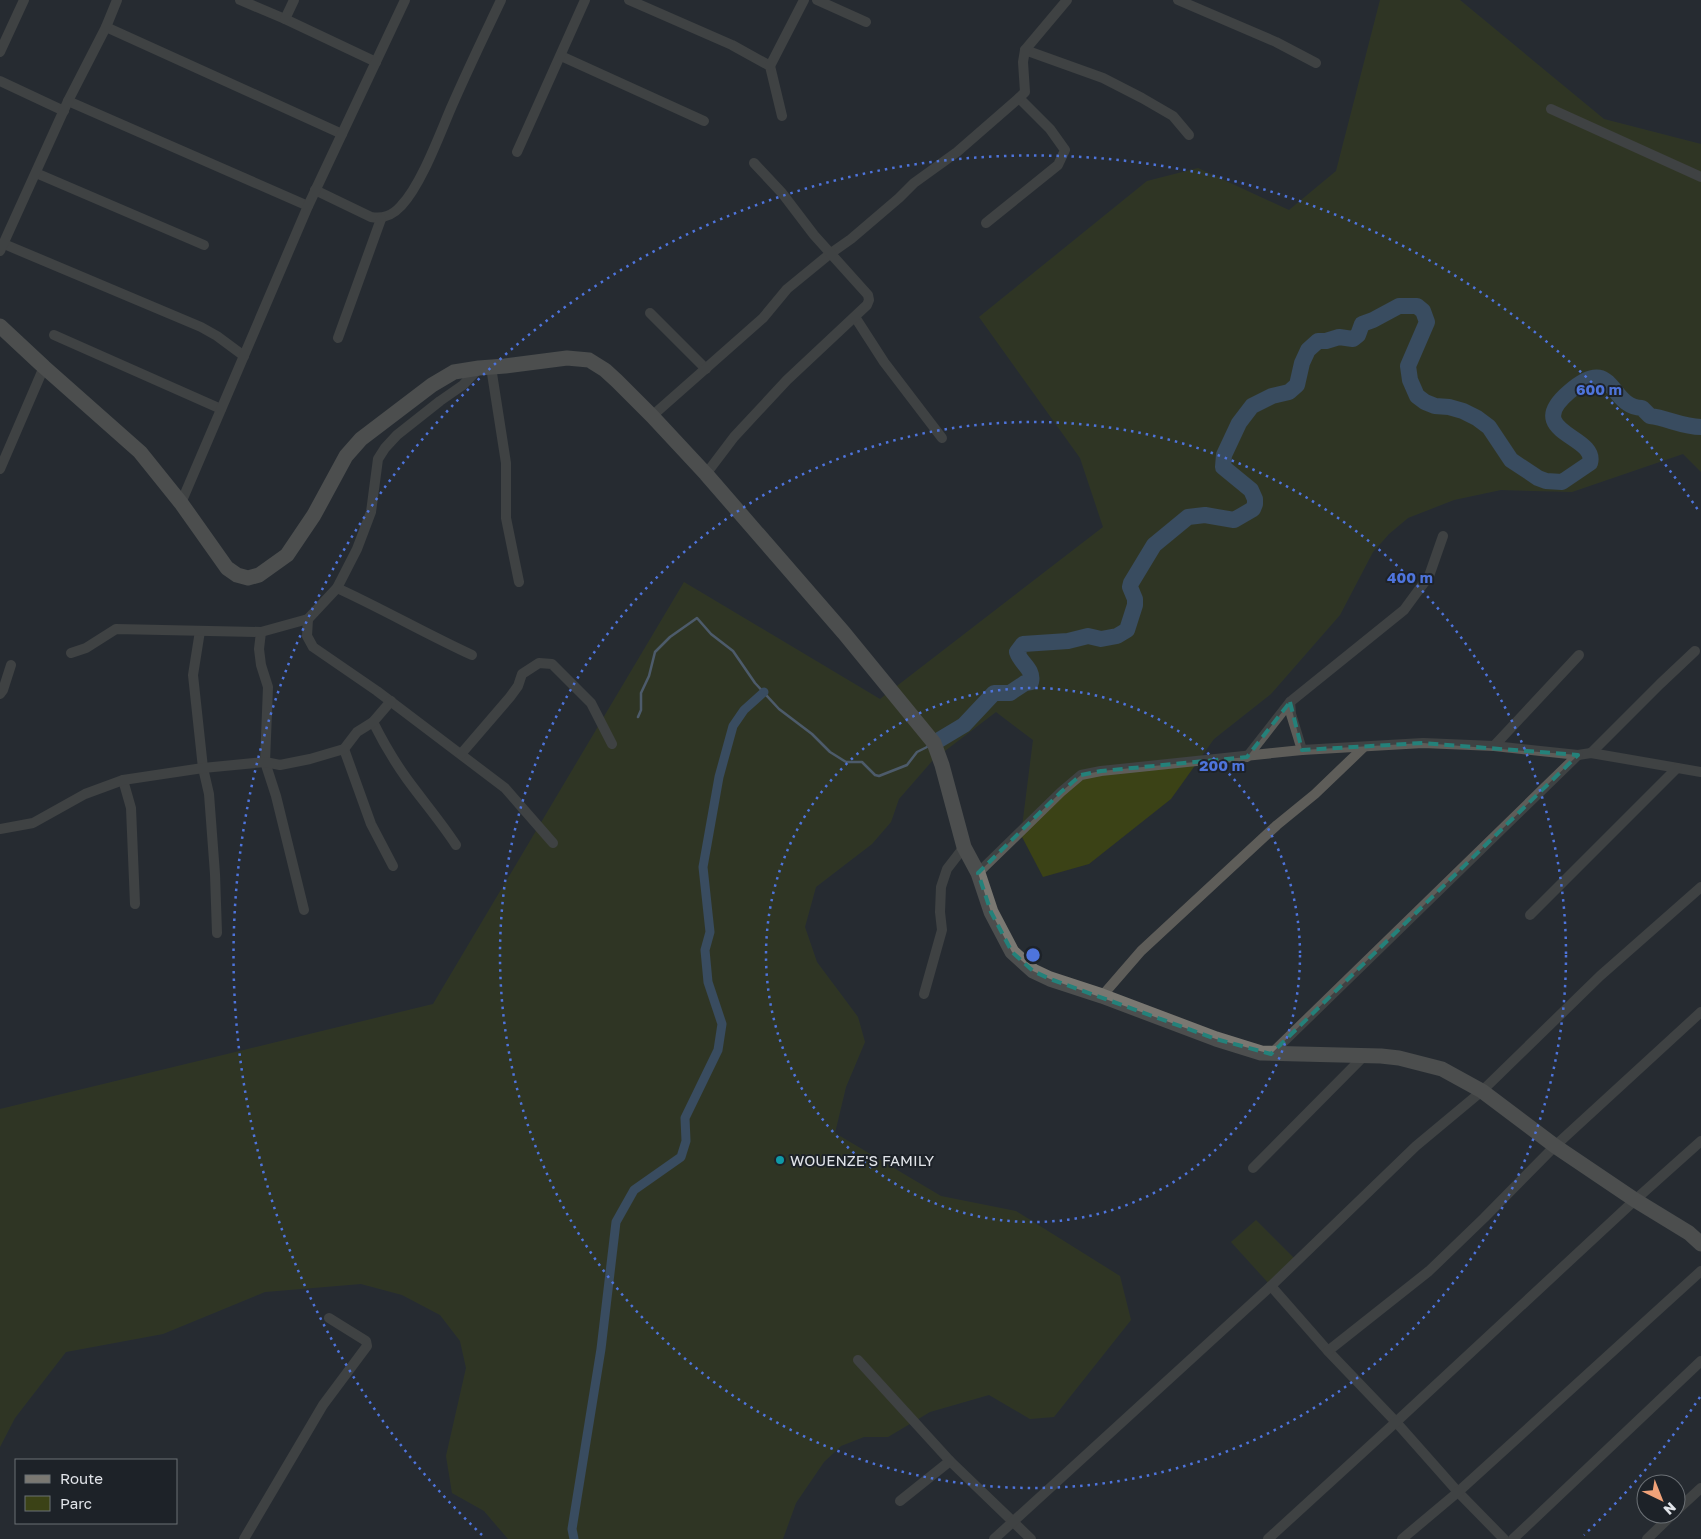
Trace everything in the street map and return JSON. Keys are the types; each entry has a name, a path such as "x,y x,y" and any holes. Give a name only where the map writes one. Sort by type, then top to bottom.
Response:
{"main road":[{"path":"0,326 140,452 181,504 227,568 237,575 248,578 259,575 287,555 314,515 346,456 361,439 432,385 454,372 567,358 589,360 605,370 652,416 706,474 844,633 934,743 942,764 964,847 978,873 991,912 1012,952 1033,971 1050,979 1102,996 1216,1039 1261,1053 1365,1055 1399,1058 1442,1069 1482,1091 1555,1146 1635,1200 1689,1233 1701,1244"}],"street":[{"path":"0,52 24,0"},
{"path":"117,0 106,27 66,106 2,248 201,327 244,356"},
{"path":"240,0 376,62"},
{"path":"285,19 294,0"},
{"path":"181,504 308,206 405,0"},
{"path":"316,190 371,217 381,219 401,207 411,194 435,146 479,45 501,0"},
{"path":"517,152 585,0"},
{"path":"629,0 732,45 770,66"},
{"path":"782,116 770,66 804,0"},
{"path":"817,0 866,22"},
{"path":"652,416 764,318 787,289 851,239 899,198 914,182 957,152 1025,92 1023,62 1025,50 1067,0"},
{"path":"1178,0 1276,42 1316,63"},
{"path":"106,27 342,134"},
{"path":"1025,50 1103,78 1142,98 1173,116 1189,136"},
{"path":"561,56 704,121"},
{"path":"0,81 66,106 308,206"},
{"path":"986,223 1058,165 1065,150 1050,129 1019,98"},
{"path":"1551,110 1701,177"},
{"path":"706,474 734,437 803,364 867,305 869,300 868,296 832,253 814,236 782,193 754,162"},
{"path":"36,173 204,245"},
{"path":"338,338 381,219"},
{"path":"650,313 706,369"},
{"path":"855,316 884,362 942,438"},
{"path":"54,335 221,409"},
{"path":"0,469 44,367"},
{"path":"71,653 86,648 116,630 261,632 308,619 337,588 357,549 370,512 378,459 397,435 485,368 506,462 506,518 519,582"},
{"path":"1247,756 1290,702 1404,610 1429,576 1443,536"},
{"path":"337,588 472,655"},
{"path":"308,619 307,636 313,647 391,701 505,788 553,843"},
{"path":"200,631 193,675 202,768 208,794 211,821 217,934"},
{"path":"261,632 261,665 268,687 265,762 276,796 304,910"},
{"path":"1591,753 1696,651"},
{"path":"1494,746 1579,655"},
{"path":"460,754 510,698 518,686 522,674 539,663 552,664 591,703 612,744"},
{"path":"0,694 3,690 10,665"},
{"path":"0,829 33,823 85,794 123,780 202,768 265,762 280,765 344,749 357,732 373,722 391,701"},
{"path":"1290,702 1291,714 1302,750"},
{"path":"373,722 384,744 406,778 456,845"},
{"path":"978,873 1081,775 1302,750 1422,743 1494,746 1578,755 1591,753 1696,771 1701,760"},
{"path":"1102,996 1141,951 1277,825 1315,794 1364,747"},
{"path":"344,749 371,824 393,866"},
{"path":"1271,1054 1578,755"},
{"path":"1530,915 1677,768"},
{"path":"123,780 131,808 135,904"},
{"path":"924,994 942,930 940,912 941,887 947,869 964,847"},
{"path":"994,1539 1271,1286 1416,1146 1482,1091 1600,976 1701,887"},
{"path":"1328,1351 1430,1270 1555,1146 1701,1012"},
{"path":"1253,1168 1365,1055"},
{"path":"1268,1539 1635,1200 1701,1142"},
{"path":"1402,1539 1458,1492 1701,1271"},
{"path":"1271,1286 1328,1351 1504,1539"},
{"path":"244,1539 318,1412 367,1346 366,1341 329,1318"},
{"path":"858,1360 950,1461 1031,1539"},
{"path":"1513,1539 1701,1361"},
{"path":"900,1501 950,1461"},
{"path":"1686,1502 1701,1488"},
{"path":"1647,1539 1663,1524"}],"highlighted area":[{"path":"1290,702 1302,750 1423,743 1578,755 1271,1054 1216,1039 1050,979 1033,971 1012,952 991,912 978,873 1061,792 1081,775 1101,771 1247,757"}],"green space":[{"path":"1380,0 1460,0 1604,119 1701,144 1701,472 1683,454 1572,492 1501,490 1454,500 1408,518 1389,534 1373,552 1340,615 1271,694 1214,739 1171,799 1089,864 1043,877 1021,835 1033,740 996,712 933,760 899,799 891,822 872,844 816,887 805,927 817,962 858,1017 865,1042 846,1087 835,1133 941,1196 1016,1211 1120,1276 1131,1320 1054,1417 1030,1419 989,1395 930,1412 888,1437 864,1437 841,1446 824,1462 796,1503 783,1539 508,1539 484,1511 452,1493 446,1456 466,1368 460,1341 440,1315 402,1295 361,1284 265,1292 163,1334 66,1352 15,1418 0,1447 0,1109 433,1004 684,582 880,699 1103,527 1080,458 979,317 1147,181 1198,168 1289,210 1336,171"},
{"path":"1256,1220 1297,1261 1271,1286 1231,1242"}],"waterway":[{"path":"934,743 964,725 994,693 1010,693 1025,683 1031,682 1031,674 1017,652 1023,644 1068,641 1088,636 1101,639 1117,636 1127,630 1135,605 1135,599 1130,587 1131,583 1154,545 1188,517 1205,515 1234,520 1253,509 1255,499 1251,490 1223,467 1224,455 1239,423 1252,406 1272,396 1289,392 1297,385 1302,363 1308,350 1318,341 1339,337 1353,339 1358,335 1362,324 1399,306 1417,306 1423,311 1427,322 1408,366 1410,380 1417,396 1435,406 1449,407 1477,418 1489,427 1511,460 1538,478 1546,481 1562,482 1590,463 1589,454 1583,446 1557,425 1553,416 1556,406 1569,392 1584,381 1595,377 1603,379 1623,399 1631,405 1642,408 1650,416 1688,426 1701,427"},
{"path":"638,717 641,710 641,693 649,676 655,652 670,637 697,618 711,634 733,651 755,683 779,709 812,734 830,752 846,762 862,762 875,775 879,776 907,765 917,752 929,746"},
{"path":"574,1539 572,1529 601,1349 616,1222 634,1190 681,1157 686,1141 685,1118 718,1050 722,1024 708,982 705,950 710,932 703,867 719,777 733,726 744,710 764,692"}],"place":[{"name":"WOUENZE'S FAMILY","path":"780,1160"}]}
